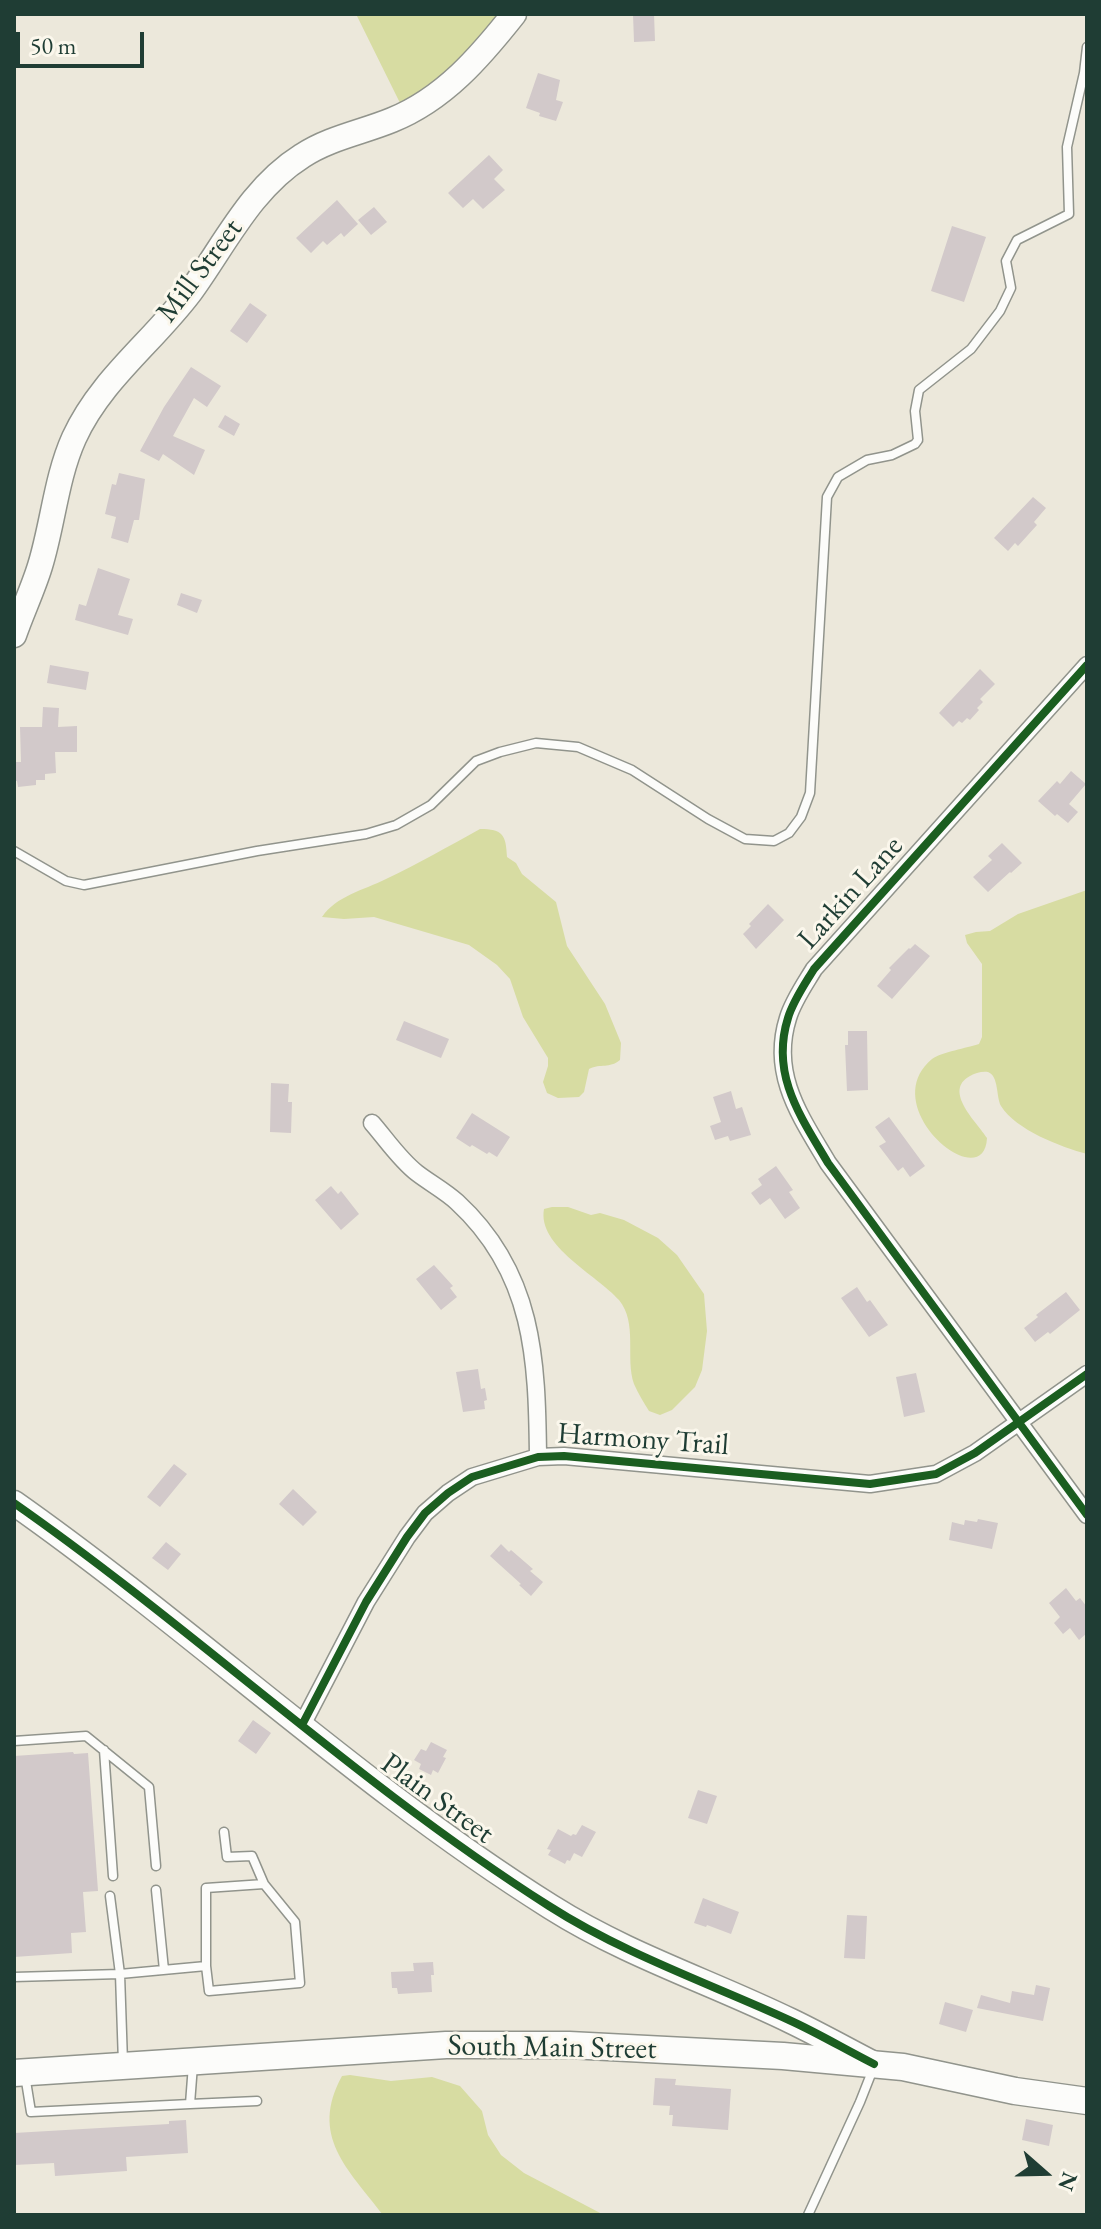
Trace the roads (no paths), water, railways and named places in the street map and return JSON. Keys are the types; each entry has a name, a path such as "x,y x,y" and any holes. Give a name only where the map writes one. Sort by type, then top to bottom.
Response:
{"main road":[{"name":"South Main Street","path":"19,2072 446,2045 569,2045 783,2056 903,2067 1015,2091 1087,2101"}],"street":[{"name":"Mill Street","path":"14,635 40,566 63,469 84,418 115,375 190,292 248,208 266,186 303,155 394,119 435,98 465,70 514,14"},
{"name":"Larkin Lane","path":"1087,665 814,969 788,1018 782,1048 784,1075 794,1106 828,1163 1087,1515"},
{"path":"372,1123 414,1171 456,1201 487,1234 515,1281 527,1321 537,1390 538,1457"},
{"name":"Harmony Trail","path":"302,1725 366,1602 407,1537 425,1513 472,1477 538,1457 608,1459 870,1484 936,1474 975,1453 1087,1374"},
{"name":"Plain Street","path":"14,1503 77,1548 445,1837 583,1927 656,1963 791,2021 874,2064"}],"lane":[{"path":"14,851 66,881 84,885 257,851 366,834 396,825 431,805 476,761 536,743 578,747 632,770 745,839 774,841 789,833 801,817 810,793 827,497 838,477 867,460 892,455 915,444 918,440 915,411 919,390 971,349 1000,311 1011,288 1006,261 1017,240 1069,214 1067,147 1087,47"},
{"path":"14,1741 86,1736 149,1787 156,1866"},
{"path":"104,1750 113,1876"},
{"path":"224,1832 227,1857 252,1856 264,1884 295,1922 300,1983 209,1991 206,1888 264,1884"},
{"path":"156,1890 164,1970"},
{"path":"110,1896 120,1974 123,2065"},
{"path":"14,1977 120,1974 206,1966"},
{"path":"190,2104 193,2060"},
{"path":"808,2215 874,2064"},
{"path":"19,2072 31,2112 257,2101"}]}
